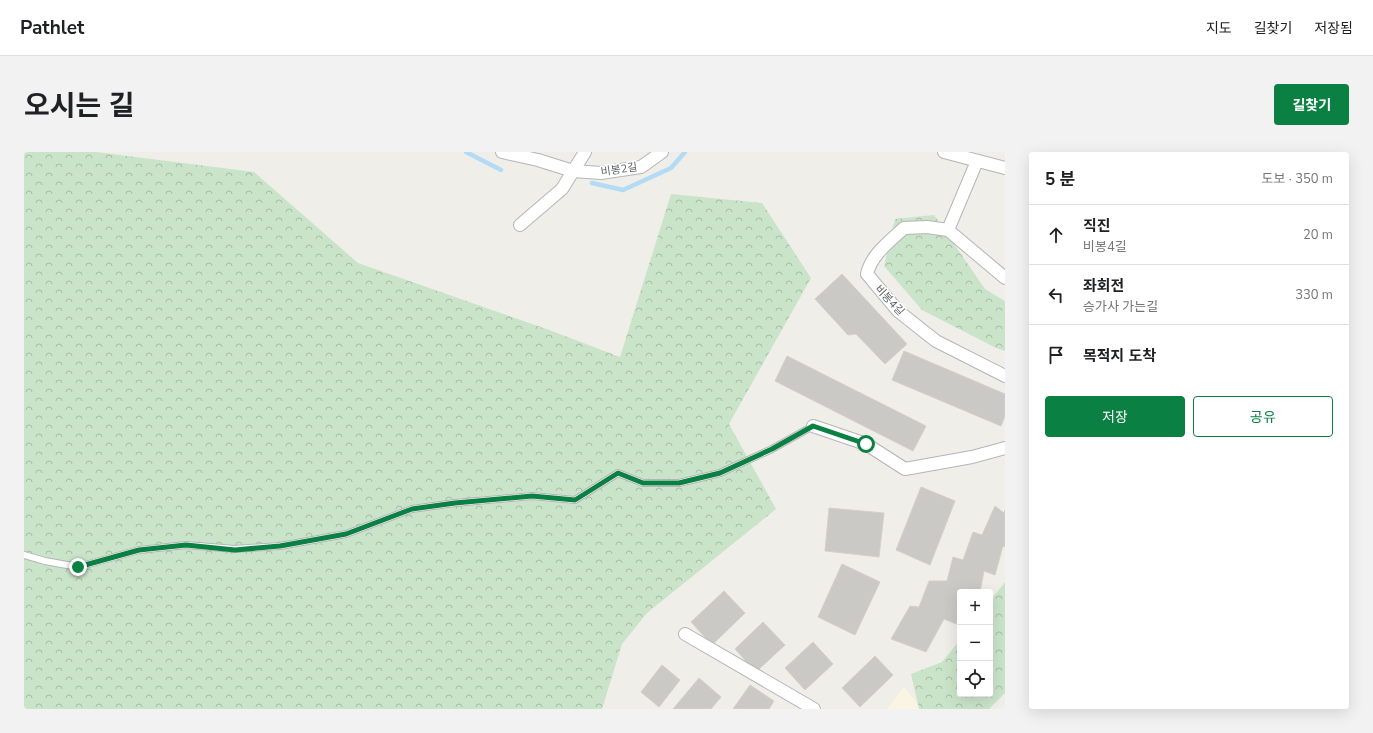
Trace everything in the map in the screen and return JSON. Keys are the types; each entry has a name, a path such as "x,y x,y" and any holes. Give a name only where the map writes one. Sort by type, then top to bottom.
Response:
{"street":[{"name":"비봉2길","path":"502,152 538,160 573,171 601,173 641,166 662,152"},
{"path":"520,225 562,189 585,152"},
{"path":"944,152 1005,168"},
{"path":"977,161 948,230 1005,278"},
{"name":"비봉4길","path":"948,230 927,227 904,228 882,249 869,266 867,274 898,311 936,341 1005,376"},
{"path":"813,426 866,444 905,469 972,457 1005,448"},
{"path":"685,634 814,709"}],"lane":[{"path":"24,555 45,561 78,567 139,550 186,545 235,550 280,546 346,534 412,509 455,503 532,496 575,500 618,473 643,483 679,483 720,473 772,449 813,426"}],"shaded area":[{"path":"904,687 922,709 887,709"}],"green space":[{"path":"24,152 96,152 254,172 358,263 552,331 620,357 671,194 762,203 811,278 729,424 776,509 647,613 622,644 602,709 24,709"},
{"path":"934,215 985,289 1005,301 1005,351 996,348 922,310 884,266 895,219"},
{"path":"1005,582 1005,693 989,709 919,709 911,674 942,662 957,644 957,697 993,697 993,597"}],"building":[{"path":"842,274 907,344 885,364 856,334 848,335 815,299"},
{"path":"904,351 1005,394 1005,416 1001,426 892,380"},
{"path":"787,356 926,426 913,451 775,381"},
{"path":"921,487 955,501 930,565 896,550"},
{"path":"995,506 1004,513 1005,510 1005,547 1003,546 995,575 984,571 981,589 957,589 956,624 944,619 926,652 891,639 910,606 919,607 929,581 947,581 953,557 963,560 973,532 982,535"},
{"path":"829,508 884,513 879,557 825,551"},
{"path":"842,564 880,582 855,635 818,617"},
{"path":"724,591 745,613 712,645 691,622"},
{"path":"763,622 785,645 756,672 735,649"},
{"path":"813,642 833,664 805,690 785,668"},
{"path":"875,656 893,675 860,707 842,688"},
{"path":"662,665 680,680 659,707 641,692"},
{"path":"699,678 721,697 711,709 673,709"},
{"path":"750,685 774,701 769,709 733,709"}],"waterway":[{"path":"466,152 501,170"},
{"path":"592,183 623,190 671,168 685,152"}],"route":[{"path":"78,567 139,550 186,545 235,550 280,546 346,534 412,509 455,503 532,496 575,500 618,473 643,483 679,483 720,473 772,449 813,426 866,444"}]}
